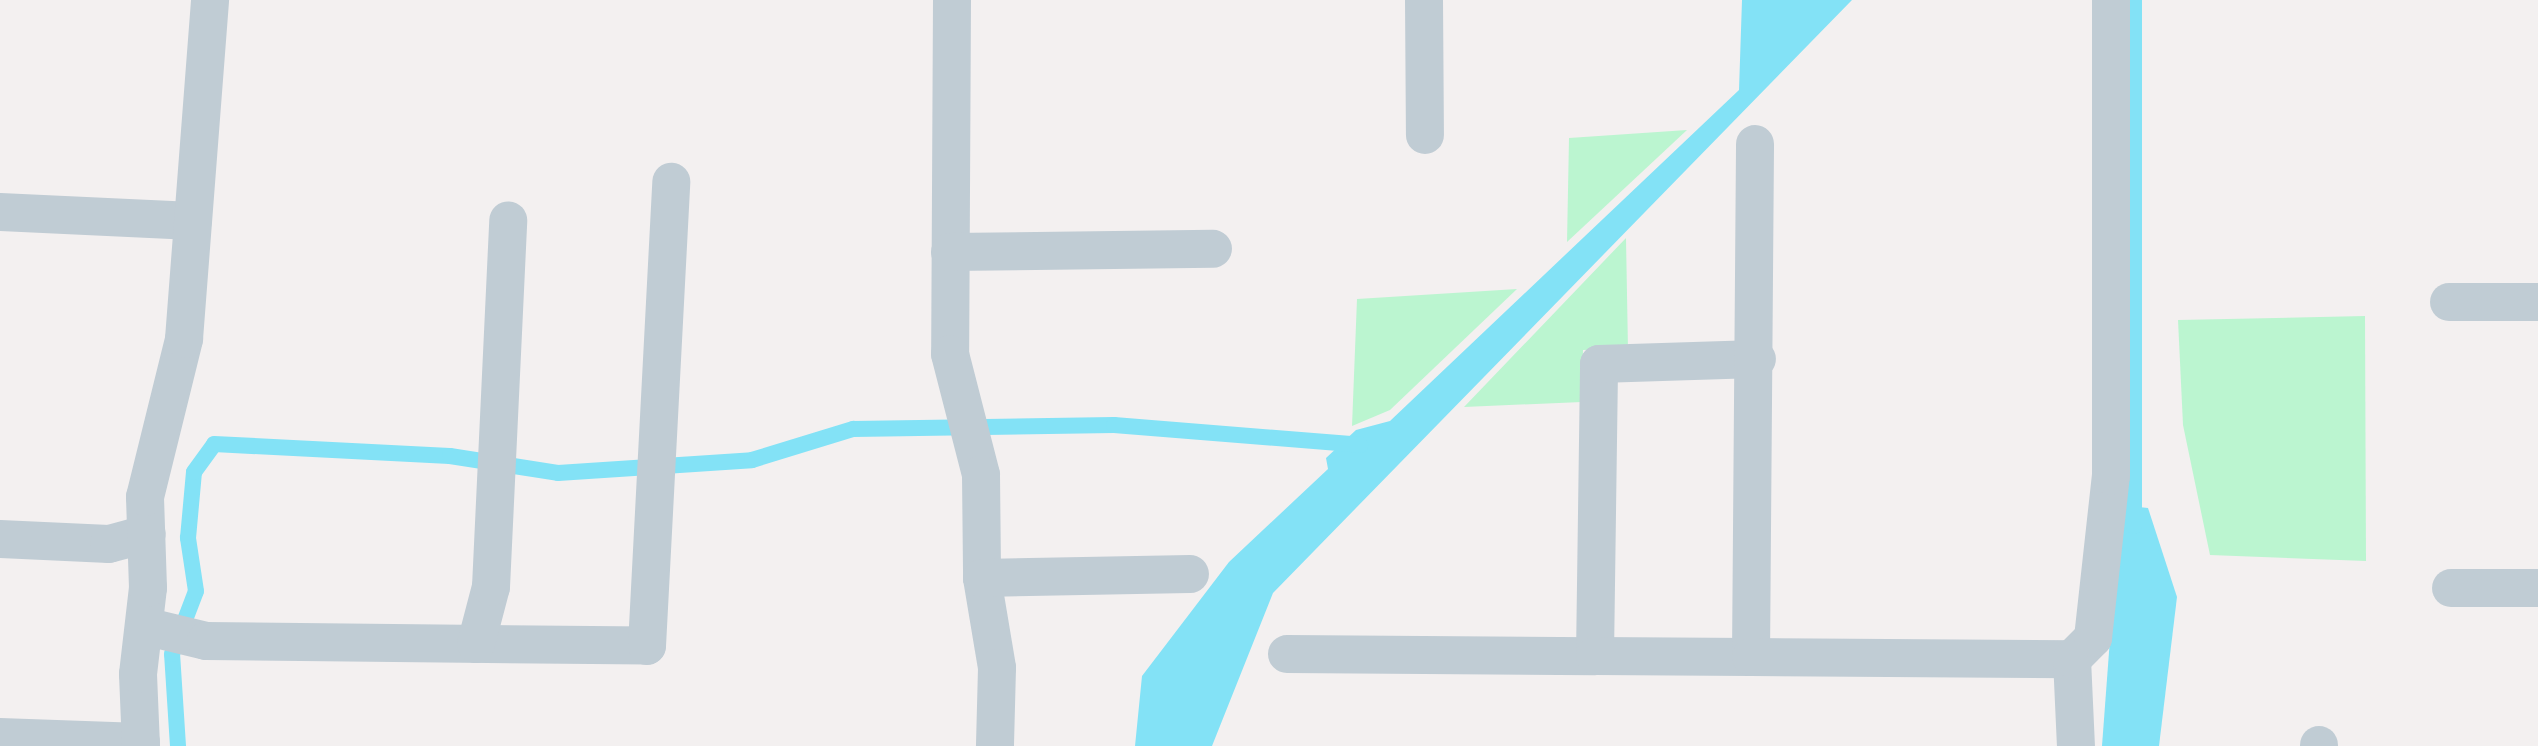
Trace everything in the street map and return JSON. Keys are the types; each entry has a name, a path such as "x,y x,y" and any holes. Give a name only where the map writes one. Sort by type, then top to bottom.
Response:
{"street":[{"path":"0,737 141,744 153,628 145,497 184,339 210,0"},
{"path":"952,0 950,354 982,475 982,578 997,668 995,746"},
{"path":"1424,0 1425,135"},
{"path":"2076,746 2072,659 2092,638 2111,476 2111,0"},
{"path":"1751,657 1756,359 1755,145"},
{"path":"153,628 206,641 647,646 671,182"},
{"path":"0,212 193,221"},
{"path":"476,644 491,587 508,220"},
{"path":"950,252 1213,249"},
{"path":"2449,302 2538,302"},
{"path":"1595,656 1599,364 1756,359"},
{"path":"0,539 109,544 146,534"},
{"path":"982,578 1190,574"},
{"path":"2451,588 2538,589"},
{"path":"1287,654 2072,659"}],"green space":[{"path":"1687,130 1567,242 1569,138"},
{"path":"1626,238 1628,349 1583,350 1582,402 1464,407"},
{"path":"1517,289 1390,410 1352,426 1357,299"},
{"path":"2365,316 2366,561 2210,555 2183,425 2178,320"}],"water":[{"path":"1742,0 1852,0 1273,593 1212,746 1135,746 1142,676 1229,562 1328,469 1326,458 1356,430 1390,421 1739,90"},
{"path":"2120,505 2148,508 2177,597 2159,746 2102,746"}],"waterway":[{"path":"2134,0 2134,526"},
{"path":"178,746 172,654 196,591 188,538 194,472 214,444 450,456 558,473 752,460 853,429 1114,425 1360,445"}]}
